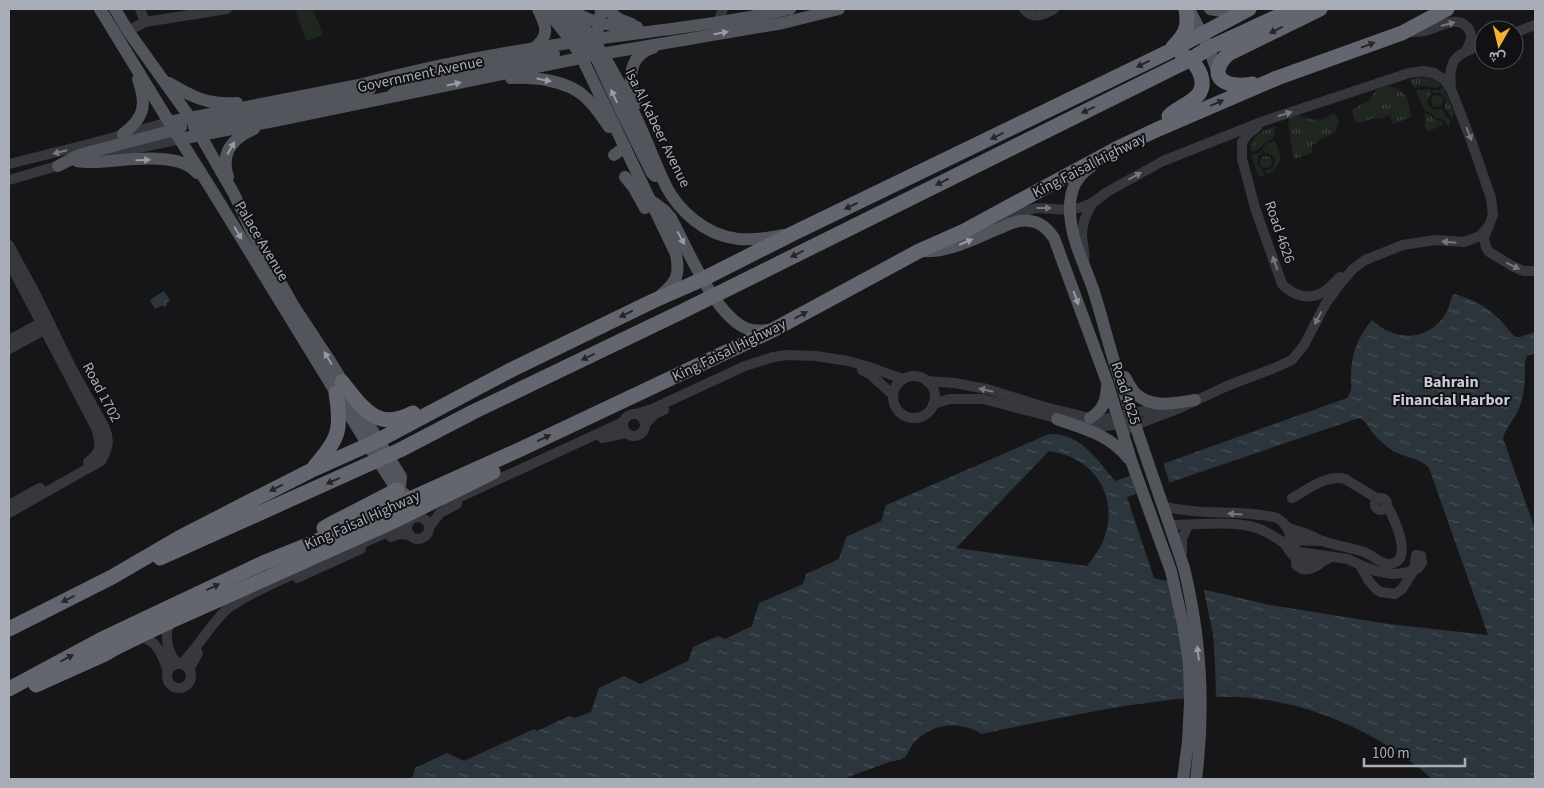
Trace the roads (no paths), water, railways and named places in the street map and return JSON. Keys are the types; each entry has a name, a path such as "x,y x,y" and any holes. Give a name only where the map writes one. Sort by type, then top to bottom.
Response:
{"highway":[{"path":"1168,52 1185,33 1188,20 1187,9"},
{"path":"112,577 184,548 383,458 1191,59 1206,41 1213,27 1249,9"},
{"path":"9,629 112,577 179,538 310,471 373,442 511,370 653,301 703,279 1168,52 1206,41 1294,9"},
{"path":"1277,78 1250,85 1229,85 1219,77 1218,66 1228,54 1320,9"},
{"name":"King Faisal Highway","path":"9,689 102,639 263,563 310,544 521,449 773,330 919,251 964,231 1156,130 1277,78 1402,33 1447,9"},
{"path":"1156,130 1172,113 1196,97 1202,83 1200,75 1191,59 1180,54 1168,52"},
{"path":"339,388 364,410 379,418 390,420 402,419 469,385 511,370"},
{"path":"310,471 333,444 338,431 340,415 339,388"},
{"path":"9,696 375,530 498,469 521,449"},
{"path":"310,544 316,534 330,524 397,490"}],"main road":[{"name":"Palace Avenue","path":"100,9 134,65 234,194 247,222 293,305 328,358 339,388"},
{"name":"Palace Avenue","path":"115,9 128,31 164,80 214,192 383,458 401,478 400,486 397,490"},
{"path":"533,49 542,42 546,32 544,19 538,9"},
{"name":"Isa Al Kabeer Avenue","path":"546,9 587,48 631,142 645,149 668,189 692,219 703,227 727,238 750,240 796,232"},
{"path":"557,9 587,48"},
{"path":"587,48 600,23 600,9"},
{"path":"606,9 619,19 661,31"},
{"name":"Government Avenue","path":"184,128 274,121 478,79 587,48 661,31 790,9"},
{"name":"Government Avenue","path":"184,128 257,104 533,49 587,48 696,37 783,23 839,9"},
{"path":"1187,9 1206,41 1219,77"},
{"path":"1210,9 1226,11 1239,9"},
{"path":"571,10 600,23 625,28 642,27"},
{"name":"Isa Al Kabeer Avenue","path":"571,10 631,142 651,201 673,245 678,263 678,274 670,288 653,301"},
{"path":"112,28 184,128 226,196 247,222"},
{"path":"614,155 631,142 637,108 630,84 636,61 650,49 696,37"},
{"path":"389,97 413,81 587,48"},
{"path":"124,134 135,125 142,112 142,90 134,65"},
{"path":"58,166 79,155 184,128 353,95 374,87 390,77"},
{"path":"478,79 544,79 561,84 584,95 616,136 645,149"},
{"path":"164,80 192,97 224,103 257,104"},
{"path":"234,194 225,162 231,145 242,135 274,121"},
{"name":"Road 4625","path":"1116,150 1085,170 1077,180 1071,196 1072,231 1188,582 1200,662 1196,702"},
{"path":"77,161 174,160 187,164 194,169 214,192"},
{"path":"625,177 634,188 654,224 673,245"},
{"name":"Isa Al Kabeer Avenue","path":"651,201 664,210 671,218 703,279 713,296 726,312 746,328 752,330 773,330"},
{"name":"Road 4625","path":"919,251 943,250 1022,221 1032,221 1043,226 1050,233 1057,245 1107,382 1124,438 1171,571 1183,624 1196,702"},
{"path":"1114,360 1131,389 1143,399 1159,404 1195,400"},
{"path":"1090,418 1100,411 1105,403 1107,382"},
{"path":"1057,419 1104,436 1118,446 1134,467"},
{"path":"397,490 405,494 417,496"},
{"path":"1183,779 1196,702"},
{"path":"1196,702 1200,743 1196,779"}],"street":[{"path":"140,9 145,22"},
{"path":"128,31 145,22 227,9"},
{"path":"718,22 723,9"},
{"path":"1024,9 1028,13 1038,16 1054,9"},
{"path":"1402,33 1424,31 1453,21 1462,22 1471,33 1471,40 1466,51"},
{"path":"1474,48 1456,58 1450,72 1451,88 1491,198 1493,214 1491,224 1484,238 1486,247 1489,252 1514,267 1524,271 1535,271"},
{"name":"Road 4626","path":"964,231 1037,208 1070,210 1082,207 1094,202 1102,195 1163,161 1264,121 1413,71 1439,75 1451,88"},
{"name":"Road 4626","path":"1264,121 1248,134 1242,142 1242,159 1255,208 1282,284 1296,295 1307,297 1317,295 1365,260 1403,245 1435,240 1459,242 1472,240 1480,236 1491,224"},
{"name":"Government Avenue","path":"9,164 124,134 184,128"},
{"name":"Government Avenue","path":"14,179 184,128"},
{"path":"9,188 14,179"},
{"path":"1084,265 1083,226 1088,211 1094,202"},
{"name":"Road 1702","path":"9,246 46,324 87,403 100,443 97,454 90,460 9,513"},
{"name":"Road 1702","path":"9,262 46,324"},
{"name":"Road 4626","path":"1119,420 1133,420 1195,400 1292,360 1304,345 1326,303 1350,272"},
{"path":"9,340 46,324"},
{"path":"9,349 46,324"},
{"path":"183,666 221,616 232,606 330,557 408,523 415,517 421,516 623,422 627,416 652,409 745,366 773,357 802,355 848,361 903,379"},
{"path":"623,422 623,428 626,433 632,436 638,435 643,431 645,424 659,412 748,371 787,360 815,361 856,368 870,374 893,395"},
{"path":"927,381 935,394 934,404 931,409 924,416 914,418 900,413 894,404 893,395 896,386 903,379 917,376 927,381 954,383 987,389 1045,407 1090,418 1119,420"},
{"path":"934,404 948,399 983,399 1057,419 1098,426 1119,420"},
{"path":"636,414 642,418 645,424"},
{"path":"1124,438 1126,430 1133,420"},
{"path":"171,621 166,632 172,658 183,666 190,680 186,685 180,687 174,686 167,678 172,666 183,666 195,657 220,624 241,606 332,562 392,537 403,534 422,538 427,535 430,526 443,510 597,440 611,435 626,433"},
{"path":"1287,527 1322,541 1358,550 1381,562 1390,564 1401,555 1402,546 1398,529 1387,506 1382,510 1378,509 1375,503 1378,499 1345,479 1330,479 1292,498"},
{"name":"Road 1702","path":"9,505 34,496"},
{"path":"1161,498 1186,511 1268,516 1280,520 1287,527 1290,535 1286,542"},
{"path":"1161,498 1173,525 1188,572 1188,582"},
{"path":"421,516 427,520 430,526"},
{"path":"1266,531 1268,516"},
{"path":"408,523 407,530 410,535"},
{"path":"1173,525 1235,524 1260,529 1286,542 1298,552 1324,554 1327,560"},
{"path":"1182,553 1182,539 1188,525"},
{"path":"1286,542 1322,541"},
{"path":"1286,542 1296,558 1305,562 1348,558 1376,571 1392,574 1414,570 1402,589 1398,593 1392,594 1381,592 1375,587 1369,581 1360,565"},
{"path":"137,637 150,640 157,646 168,672"}],"water":[{"path":"164,291 170,300 165,307 161,306 155,309 150,300"},
{"path":"1453,294 1467,298 1491,312 1516,337 1535,332 1535,353 1527,356 1526,359 1525,383 1521,403 1503,438 1535,529 1535,779 1432,779 1393,749 1371,736 1324,715 1275,701 1234,697 1202,697 1119,707 982,734 955,725 937,728 920,737 903,758 843,779 407,779 413,777 415,768 447,753 464,761 534,729 537,731 569,716 575,718 591,712 599,688 624,676 640,684 688,661 693,647 718,636 725,639 752,626 759,603 803,584 806,574 839,559 846,537 881,521 886,505 1049,434 1060,435 1079,442 1095,456 1115,481 1347,398 1351,388 1355,351 1363,332 1372,320 1380,327 1398,335 1417,335 1426,332 1442,319","holes":["1359,418 1365,422 1379,440 1393,451 1417,460 1429,468 1488,635 1389,624 1270,605 1154,578 1127,497","1049,451 1071,457 1087,467 1100,482 1107,501 1109,511 1105,537 1087,566 956,548"]}],"district":[{"name":"Bahrain Financial Harbor","path":"1451,390"}]}
